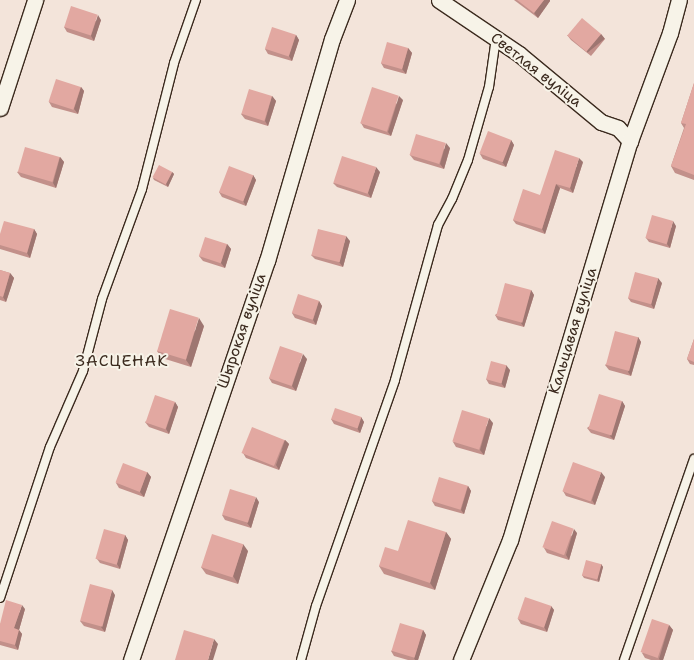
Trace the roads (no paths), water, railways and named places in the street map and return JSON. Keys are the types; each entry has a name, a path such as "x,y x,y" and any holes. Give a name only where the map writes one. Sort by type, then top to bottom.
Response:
{"street":[{"path":"0,108 35,0"},
{"name":"Шырокая вуліца","path":"131,660 267,261 332,39 347,0"},
{"name":"Светлая вуліца","path":"439,0 519,54 601,122 618,128 630,141"},
{"name":"Кальцавая вуліца","path":"461,660 510,540 630,141 670,33 680,0"}],"lane":[{"path":"0,598 50,447 83,371 102,299 142,189 174,63 196,0"},
{"path":"302,660 316,606 395,380 438,225 452,199 468,160 489,87 496,38"},
{"path":"624,660 694,459"}],"district":[{"name":"ЗАСЦЕНАК","path":"122,361"}]}
